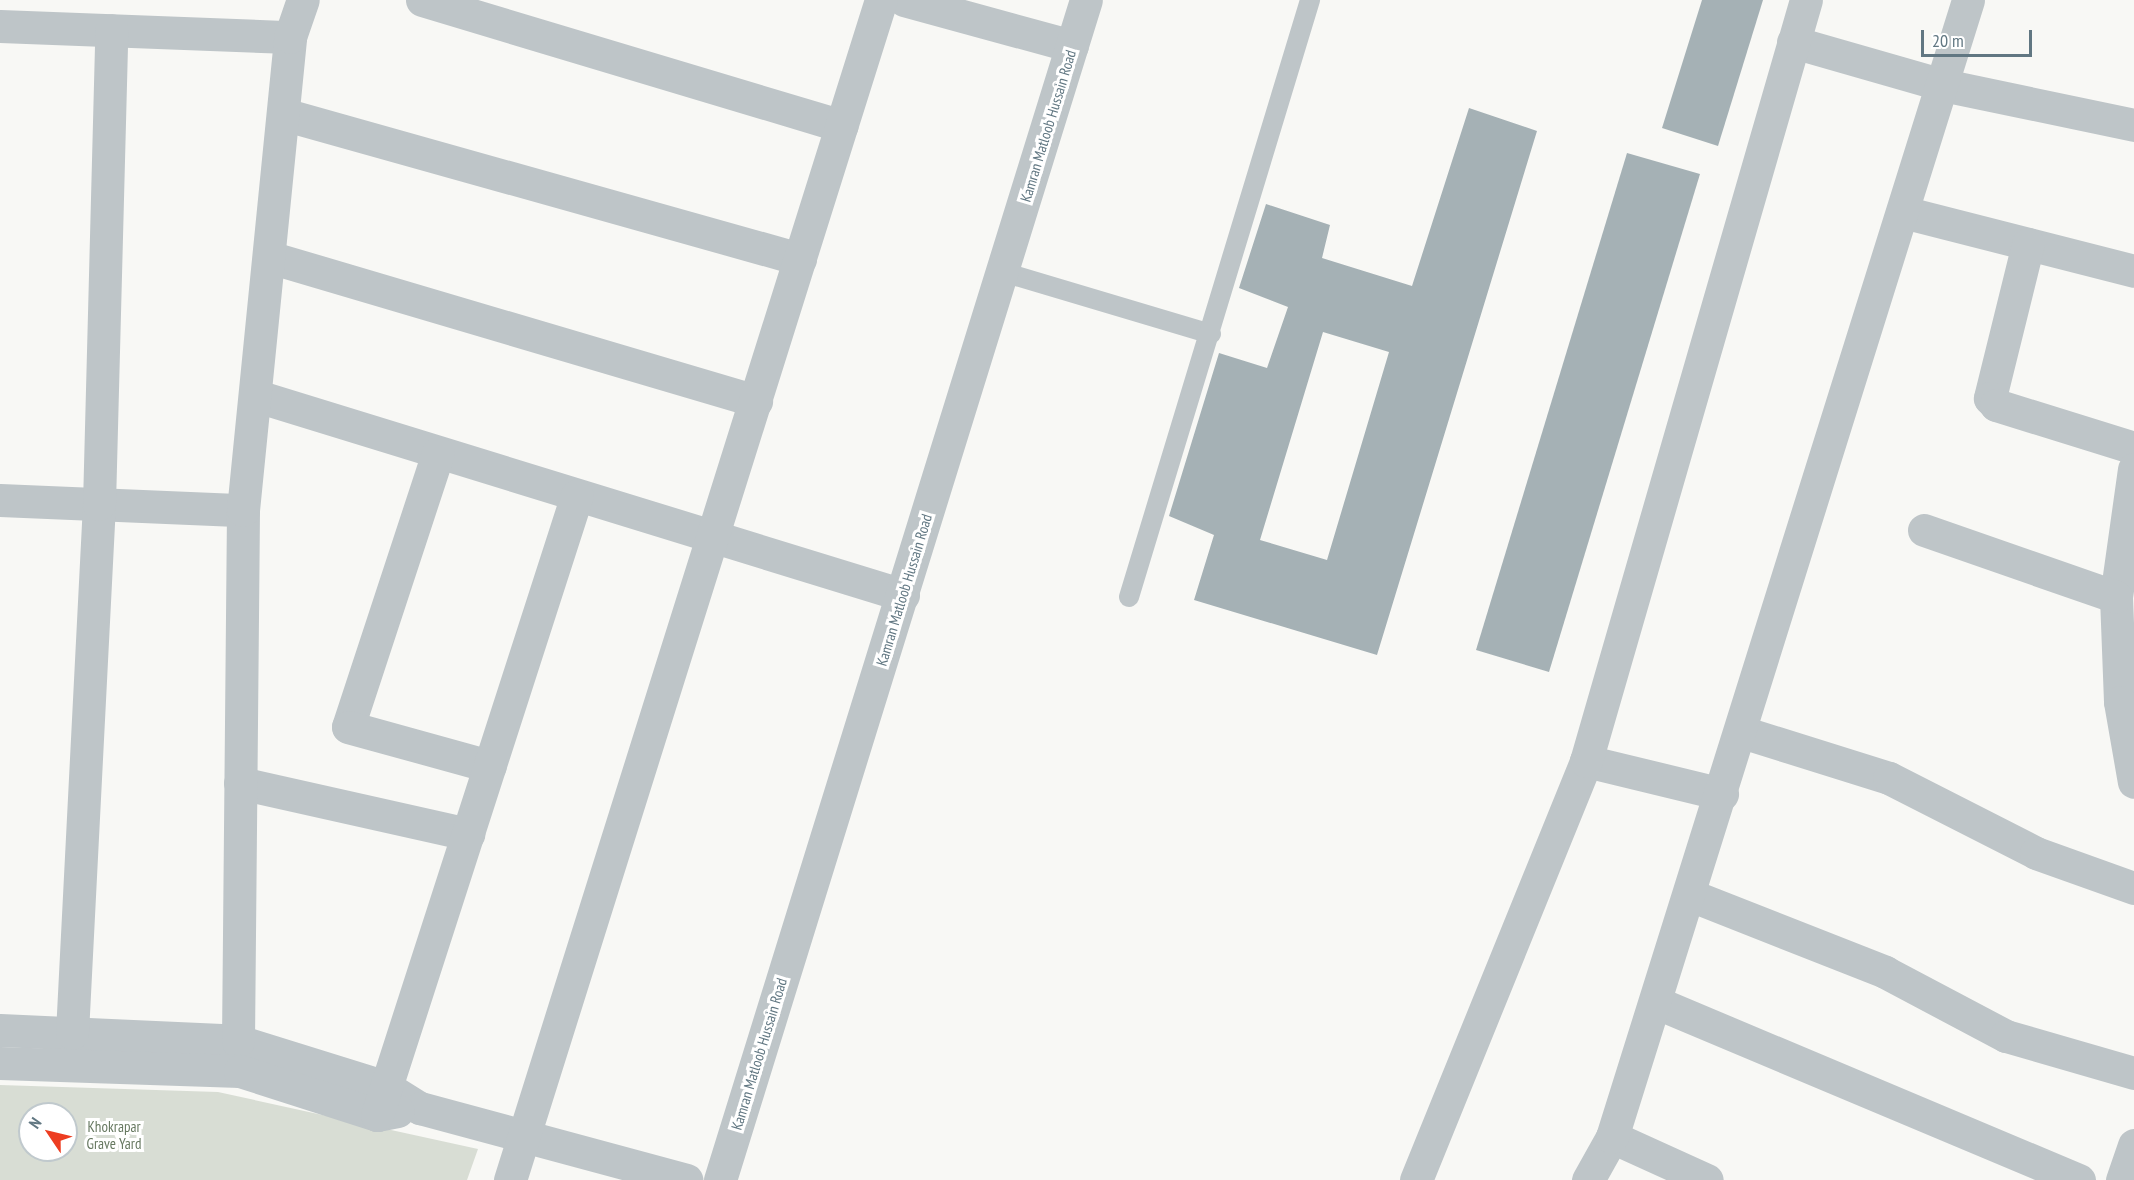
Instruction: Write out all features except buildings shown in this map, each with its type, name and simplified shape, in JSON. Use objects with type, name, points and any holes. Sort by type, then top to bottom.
[{"type":"street","points":[[238,1041],[243,510],[257,396],[290,37],[303,0]]},
{"type":"street","points":[[422,0],[842,126]]},
{"type":"street","points":[[510,1180],[881,0]]},
{"type":"street","points":[[904,0],[1072,46]]},
{"type":"street","name":"Kamran Matloob Hussain Road","points":[[720,1180],[1086,0]]},
{"type":"street","points":[[1416,1180],[1586,761],[1806,0]]},
{"type":"street","points":[[1588,1180],[1612,1137],[1690,895],[1968,0]]},
{"type":"street","points":[[0,26],[290,37]]},
{"type":"street","points":[[72,1033],[99,504],[111,30]]},
{"type":"street","points":[[1793,42],[1943,85],[2134,125]]},
{"type":"street","points":[[283,114],[800,259]]},
{"type":"street","points":[[1903,212],[2134,271]]},
{"type":"street","points":[[2028,244],[1990,398],[1996,405],[2134,448]]},
{"type":"street","points":[[269,257],[756,401]]},
{"type":"street","points":[[257,396],[903,595]]},
{"type":"street","points":[[438,453],[348,727],[490,766]]},
{"type":"street","points":[[2134,469],[2116,597],[2120,702],[2134,782]]},
{"type":"street","points":[[382,1101],[578,495]]},
{"type":"street","points":[[0,500],[243,510]]},
{"type":"street","points":[[1924,530],[2116,597]]},
{"type":"street","points":[[1742,732],[1889,778],[2036,853],[2134,888]]},
{"type":"street","points":[[1586,761],[1722,794]]},
{"type":"street","points":[[240,783],[468,834]]},
{"type":"street","points":[[1690,895],[1885,972],[2006,1036],[2134,1073]]},
{"type":"street","points":[[1655,1002],[2079,1180]]},
{"type":"street","points":[[0,1030],[238,1041],[382,1101]]},
{"type":"street","points":[[0,1063],[240,1071],[420,1108],[686,1180]]},
{"type":"street","points":[[1612,1137],[1707,1180]]},
{"type":"lane","points":[[1129,597],[1211,334],[1310,0]]},
{"type":"lane","points":[[1003,272],[1211,334]]},
{"type":"green space","name":"Khokrapar Grave Yard","points":[[0,1085],[218,1092],[478,1149],[467,1180],[0,1180]]}]
